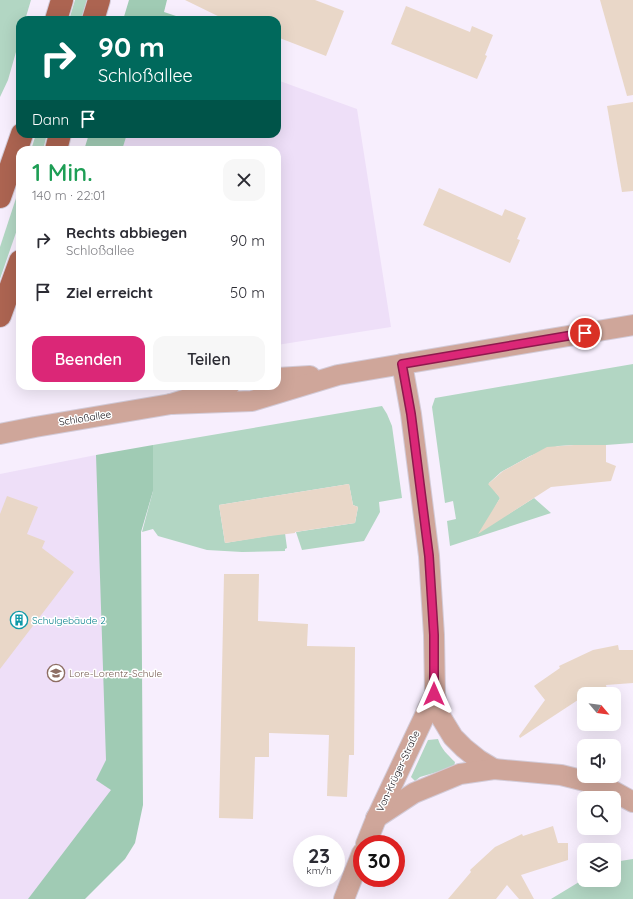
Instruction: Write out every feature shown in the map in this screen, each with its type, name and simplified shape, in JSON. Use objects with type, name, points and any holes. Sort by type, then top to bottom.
[{"type":"main road","points":[[57,16],[62,0]]},
{"type":"main road","points":[[94,16],[99,0]]},
{"type":"main road","points":[[0,197],[16,151]]},
{"type":"main road","points":[[0,316],[16,272]]},
{"type":"street","name":"Schloßallee","points":[[281,378],[338,375],[633,325]]},
{"type":"street","name":"Von-Krüger-Straße","points":[[370,835],[434,694],[434,635],[429,556],[411,414],[402,364]]},
{"type":"street","name":"Schloßallee","points":[[0,434],[171,404],[252,401],[338,375]]},
{"type":"street","name":"Schloßallee","points":[[171,404],[216,390]]},
{"type":"street","points":[[434,694],[439,714],[453,737],[479,760],[494,769]]},
{"type":"street","points":[[376,819],[414,793],[460,774],[494,769],[561,775],[589,782],[613,791],[633,802]]},
{"type":"street","points":[[344,899],[353,876]]},
{"type":"shaded area","points":[[281,81],[357,109],[391,327],[281,344],[281,146],[123,146],[126,138],[281,138]]},
{"type":"shaded area","name":"Lore-Lorentz-Schule","points":[[96,455],[104,487],[119,831],[52,899],[0,899],[0,474]]},
{"type":"green space","points":[[0,0],[31,0],[26,16],[16,16],[16,52],[8,80],[0,97]]},
{"type":"green space","points":[[75,0],[87,0],[82,16],[70,16]]},
{"type":"green space","points":[[129,0],[167,0],[164,12],[176,16],[124,16]]},
{"type":"green space","points":[[35,138],[46,138],[44,146],[32,146]]},
{"type":"green space","points":[[88,138],[126,138],[123,146],[85,146]]},
{"type":"green space","points":[[16,198],[16,233],[0,279],[0,247]]},
{"type":"green space","points":[[633,364],[633,443],[590,445],[576,448],[575,445],[558,446],[530,456],[501,472],[489,483],[500,498],[495,507],[507,515],[534,498],[551,513],[450,546],[447,521],[456,519],[453,501],[445,503],[432,407],[435,398]]},
{"type":"green space","points":[[382,406],[392,426],[402,498],[379,502],[380,512],[364,541],[302,550],[296,532],[355,523],[358,507],[353,505],[349,484],[219,505],[225,543],[285,533],[287,548],[285,551],[242,552],[207,550],[158,536],[153,529],[142,532],[153,491],[153,445]]},
{"type":"green space","points":[[153,445],[153,491],[141,532],[143,805],[135,843],[125,859],[85,899],[28,899],[111,790],[96,780],[106,760],[96,455]]},
{"type":"green space","points":[[438,739],[443,749],[455,762],[454,767],[420,777],[415,781],[411,777],[428,740]]},
{"type":"green space","points":[[633,859],[633,899],[551,899],[577,883],[577,887],[621,887],[621,861]]},
{"type":"building","points":[[185,0],[315,0],[344,11],[326,56],[281,39],[281,16],[218,16]]},
{"type":"building","points":[[600,0],[633,0],[633,95],[627,96]]},
{"type":"building","points":[[406,6],[470,32],[472,26],[493,35],[485,55],[487,56],[477,79],[391,44]]},
{"type":"building","points":[[633,102],[633,191],[622,192],[607,106]]},
{"type":"building","points":[[439,188],[502,216],[505,209],[526,218],[517,239],[520,240],[510,263],[423,225]]},
{"type":"building","points":[[606,445],[606,462],[616,466],[611,481],[551,487],[478,534],[500,498],[488,484],[503,471],[547,447]]},
{"type":"building","points":[[349,484],[353,505],[358,507],[355,523],[225,543],[219,505]]},
{"type":"building","name":"Schulgebäude 2","points":[[7,496],[38,507],[27,534],[45,541],[42,548],[74,572],[0,669],[0,514]]},
{"type":"building","points":[[224,574],[259,574],[258,621],[308,624],[307,646],[355,647],[354,755],[349,755],[347,797],[327,796],[329,735],[269,733],[269,757],[255,757],[253,819],[219,818]]},
{"type":"building","points":[[618,645],[619,650],[633,650],[633,683],[606,685],[606,687],[577,687],[577,701],[520,738],[519,736],[545,700],[534,686],[560,668],[559,666],[593,650]]},
{"type":"building","points":[[553,826],[558,843],[568,843],[568,860],[521,875],[534,899],[519,899],[507,885],[496,899],[448,899],[471,872],[470,870],[495,847],[522,834],[523,836]]},
{"type":"place","name":"Schulgebäude 2","points":[[19,620]]},
{"type":"place","name":"Lore-Lorentz-Schule","points":[[56,673]]},
{"type":"route","points":[[434,694],[434,635],[429,556],[411,414],[402,364],[585,333]]}]
